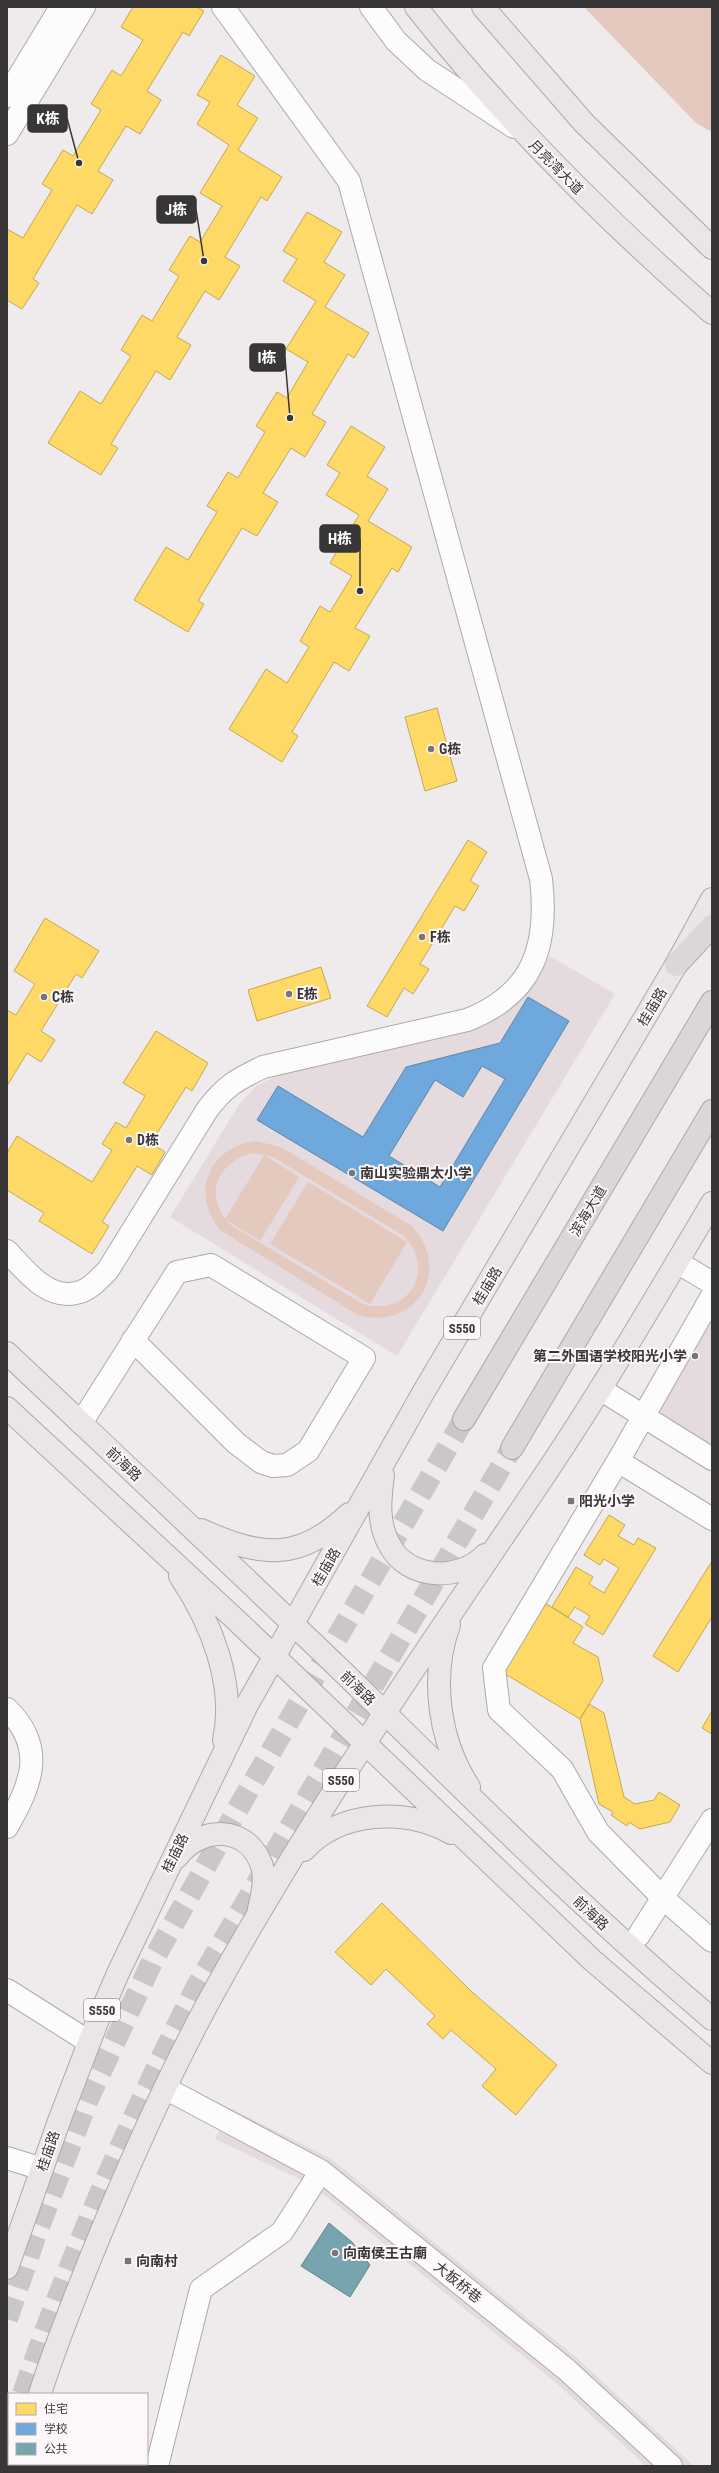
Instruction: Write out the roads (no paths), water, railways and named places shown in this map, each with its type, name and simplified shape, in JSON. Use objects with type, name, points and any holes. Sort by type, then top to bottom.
[{"type":"highway","points":[[676,965],[712,926]]},
{"type":"highway","name":"滨海大道","points":[[464,1419],[712,1002]]},
{"type":"highway","points":[[512,1448],[712,1111]]},
{"type":"main road","name":"月亮湾大道","points":[[416,7],[523,133],[588,199],[712,313]]},
{"type":"main road","points":[[483,7],[584,123],[712,248]]},
{"type":"main road","name":"桂庙路","points":[[7,2268],[89,2042],[119,1971],[220,1761],[274,1656],[384,1466],[423,1393],[676,965],[712,899]]},
{"type":"main road","name":"S550","points":[[40,2393],[108,2215],[165,2088],[205,2007],[288,1866],[365,1743],[600,1389],[712,1203]]},
{"type":"main road","name":"前海路","points":[[7,1353],[292,1623],[484,1810],[647,1964],[712,2019]]},
{"type":"main road","points":[[7,1408],[165,1553],[592,1960],[712,2063]]},
{"type":"main road","points":[[384,1466],[380,1501],[382,1525],[389,1544],[398,1556],[411,1566],[427,1572],[442,1575],[458,1572],[478,1563],[498,1543]]},
{"type":"main road","points":[[189,1525],[212,1536],[254,1549],[292,1549],[318,1539],[334,1528],[370,1490]]},
{"type":"main road","points":[[165,1553],[188,1588],[206,1624],[222,1669],[227,1710],[226,1728],[220,1761]]},
{"type":"main road","points":[[463,1595],[448,1626],[441,1652],[438,1681],[448,1743],[462,1776],[484,1810]]},
{"type":"main road","points":[[288,1866],[309,1844],[335,1828],[359,1819],[385,1816],[414,1818],[438,1826],[470,1844]]},
{"type":"main road","points":[[168,1868],[181,1850],[196,1840],[207,1836],[228,1834],[241,1840],[254,1850],[263,1868],[262,1894],[256,1920]]},
{"type":"street","points":[[7,96],[61,7]]},
{"type":"street","points":[[7,134],[84,7]]},
{"type":"street","points":[[7,1251],[34,1279],[51,1291],[76,1294],[92,1286],[108,1270],[207,1110],[222,1090],[240,1078],[263,1067],[467,1020],[489,1011],[511,995],[526,975],[538,952],[543,928],[544,904],[541,879],[349,181],[223,7]]},
{"type":"street","points":[[371,7],[396,41],[427,70],[523,133]]},
{"type":"street","points":[[677,1262],[712,1283]]},
{"type":"street","points":[[81,1423],[133,1340],[177,1272],[211,1265],[364,1358],[308,1452],[286,1465],[273,1466],[261,1462],[236,1443],[133,1340]]},
{"type":"street","points":[[712,1296],[618,1461],[494,1668],[499,1710],[562,1769],[598,1832],[663,1898],[712,1941]]},
{"type":"street","points":[[600,1389],[712,1459]]},
{"type":"street","points":[[618,1461],[712,1519]]},
{"type":"street","points":[[7,1709],[29,1738],[32,1771],[21,1803],[7,1827]]},
{"type":"street","points":[[639,1935],[712,1820]]},
{"type":"street","points":[[7,1990],[89,2042]]},
{"type":"street","name":"大板桥巷","points":[[165,2088],[321,2171],[566,2370],[671,2466]]},
{"type":"street","points":[[7,2158],[42,2169]]},
{"type":"street","points":[[157,2466],[201,2289],[282,2232],[321,2171]]},
{"type":"tunnel","points":[[7,2319],[35,2237],[88,2099],[152,1962],[240,1805],[464,1419]]},
{"type":"tunnel","points":[[23,2393],[81,2238],[148,2086],[197,1986],[512,1448]]},
{"type":"place","name":"K栋","points":[[79,163]]},
{"type":"place","name":"J栋","points":[[204,261]]},
{"type":"place","name":"I栋","points":[[290,418]]},
{"type":"place","name":"H栋","points":[[360,591]]},
{"type":"place","name":"G栋","points":[[431,749]]},
{"type":"place","name":"F栋","points":[[422,937]]},
{"type":"place","name":"E栋","points":[[289,994]]},
{"type":"place","name":"C栋","points":[[44,997]]},
{"type":"place","name":"D栋","points":[[129,1140]]},
{"type":"place","name":"南山实验鼎太小学","points":[[352,1173]]},
{"type":"place","name":"第二外国语学校阳光小学","points":[[695,1356]]},
{"type":"place","name":"阳光小学","points":[[571,1501]]},
{"type":"place","name":"向南侯王古廟","points":[[335,2253]]},
{"type":"place","name":"向南村","points":[[128,2261]]}]
